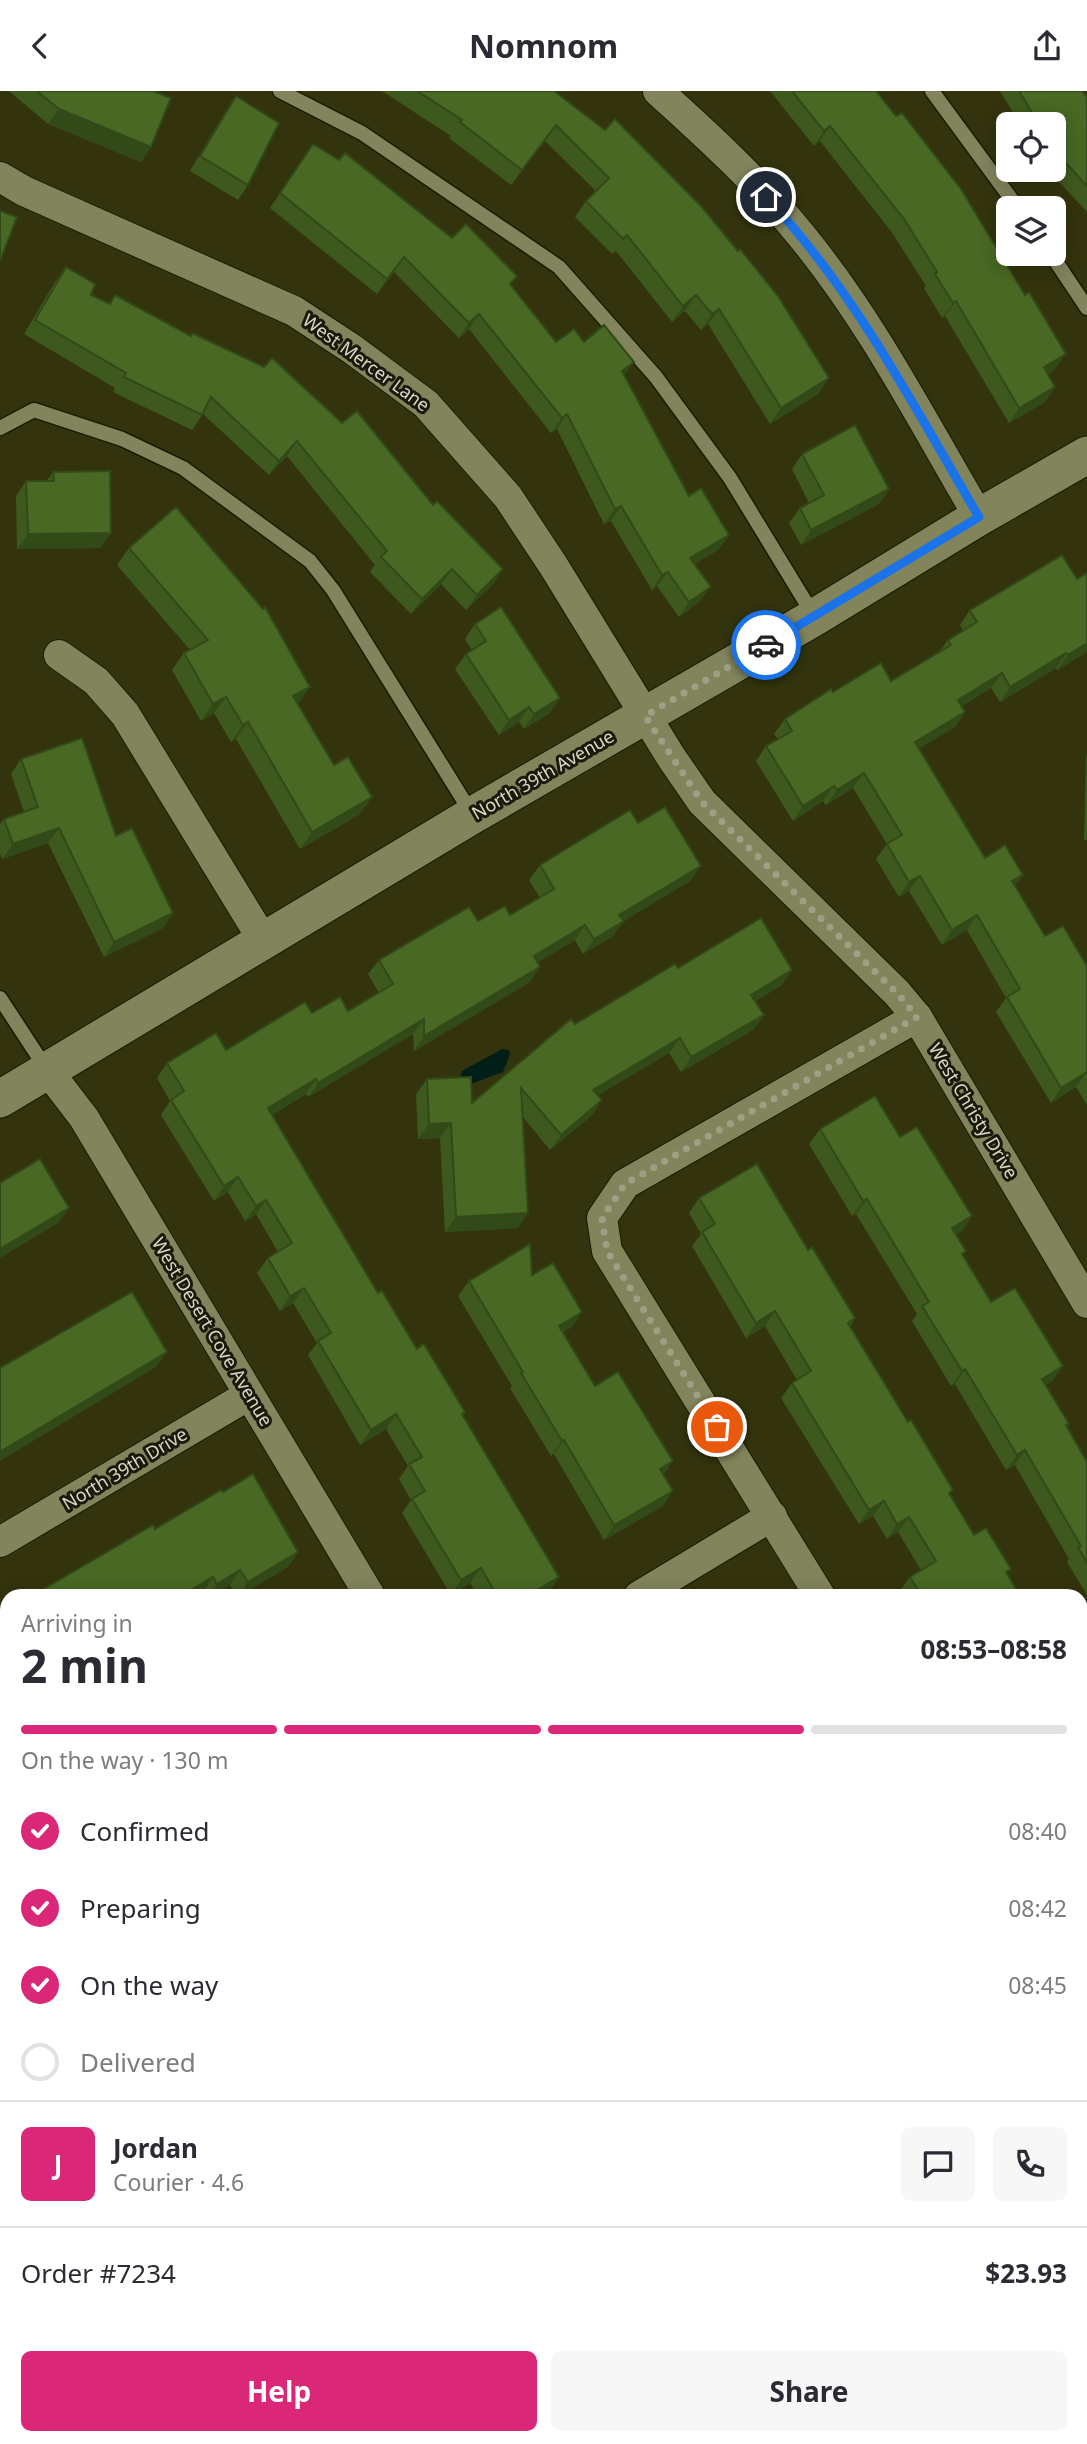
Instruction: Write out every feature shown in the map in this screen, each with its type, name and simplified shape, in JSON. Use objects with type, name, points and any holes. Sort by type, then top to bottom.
[{"type":"street","points":[[658,91],[716,143],[800,233],[857,311],[979,517]]},
{"type":"street","name":"West Mercer Lane","points":[[0,177],[24,191],[294,311],[352,349],[426,404],[508,497],[645,716]]},
{"type":"street","name":"North 39th Avenue","points":[[0,1099],[473,815],[815,617],[1087,455]]},
{"type":"street","points":[[59,655],[96,681],[125,714],[263,940]]},
{"type":"street","name":"West Christy Drive","points":[[645,716],[702,802],[897,993],[917,1017],[1087,1303]]},
{"type":"street","points":[[816,1589],[607,1251],[602,1218],[625,1184],[917,1017]]},
{"type":"street","name":"West Desert Cove Avenue","points":[[48,1071],[84,1118],[366,1589]]},
{"type":"street","name":"North 39th Drive","points":[[0,1542],[249,1395]]},
{"type":"street","points":[[651,1589],[772,1516]]},
{"type":"lane","points":[[280,91],[362,133],[559,267],[656,377],[730,478],[815,617]]},
{"type":"lane","points":[[932,91],[1009,196]]},
{"type":"lane","points":[[1059,266],[1087,309]]},
{"type":"lane","points":[[0,428],[34,410],[122,439],[183,468],[310,561],[333,590],[473,815]]},
{"type":"lane","points":[[0,998],[48,1071]]},
{"type":"water","points":[[502,1049],[509,1050],[510,1054],[503,1072],[471,1084],[460,1079],[462,1071]]},
{"type":"building","points":[[37,91],[153,91],[171,98],[151,147],[59,109]]},
{"type":"building","points":[[417,91],[554,91],[605,130],[615,119],[701,206],[738,251],[740,249],[778,296],[829,378],[781,408],[719,309],[712,314],[696,295],[683,306],[627,235],[623,239],[586,201],[609,178],[556,125],[522,170],[460,122],[462,120]]},
{"type":"building","points":[[792,91],[876,91],[896,116],[902,113],[961,189],[996,247],[996,266],[1007,266],[1025,295],[1029,292],[1066,354],[1044,367],[1055,387],[1019,408],[956,301],[953,303],[935,274],[937,272],[904,219],[830,126],[824,131]]},
{"type":"building","points":[[1019,91],[1082,91],[1087,97],[1087,186],[1066,163],[1066,112],[1032,112]]},
{"type":"building","points":[[236,96],[279,123],[248,185],[200,156]]},
{"type":"building","points":[[313,144],[339,160],[345,153],[452,238],[466,224],[517,276],[510,284],[556,342],[574,329],[584,342],[604,325],[634,362],[622,371],[689,496],[701,488],[729,535],[690,558],[711,587],[689,602],[668,572],[662,575],[621,506],[615,509],[567,414],[562,418],[479,314],[469,323],[404,257],[387,279],[280,193]]},
{"type":"building","points":[[0,211],[17,217],[0,261]]},
{"type":"building","points":[[66,267],[95,284],[91,295],[110,304],[115,295],[191,336],[192,333],[264,367],[272,358],[342,423],[357,411],[433,505],[437,501],[503,569],[477,595],[452,569],[422,599],[381,557],[387,551],[297,441],[279,461],[211,397],[202,415],[124,377],[126,373],[35,320]]},
{"type":"building","points":[[855,425],[889,489],[811,530],[800,508],[824,495],[802,454]]},
{"type":"building","points":[[110,471],[111,533],[28,534],[26,481],[54,481],[53,472]]},
{"type":"building","points":[[176,507],[263,609],[265,607],[310,687],[293,696],[334,765],[348,757],[372,797],[312,832],[248,722],[243,725],[226,697],[213,704],[184,653],[208,640],[129,548]]},
{"type":"building","points":[[1062,555],[1077,579],[1087,573],[1087,643],[1010,687],[1002,673],[958,700],[965,712],[915,742],[985,858],[1005,845],[1023,875],[1012,881],[1045,936],[1063,926],[1087,966],[1087,1072],[1061,1088],[1007,997],[1020,989],[977,915],[952,930],[920,876],[909,882],[887,844],[902,835],[864,773],[837,790],[834,786],[803,806],[766,746],[792,731],[785,719],[831,689],[833,692],[881,663],[891,681],[951,645],[948,640],[977,622],[970,610]]},
{"type":"building","points":[[501,607],[560,698],[534,714],[529,707],[509,720],[466,654],[486,641],[475,624]]},
{"type":"building","points":[[82,738],[116,836],[132,828],[173,913],[114,942],[59,828],[13,844],[4,819],[38,807],[21,759]]},
{"type":"building","points":[[665,807],[701,866],[619,915],[624,921],[594,939],[585,925],[534,956],[540,967],[424,1036],[424,1019],[318,1083],[316,1079],[268,1108],[378,1293],[382,1291],[417,1349],[424,1344],[465,1412],[462,1414],[559,1577],[539,1589],[493,1589],[481,1568],[461,1580],[412,1499],[425,1491],[409,1464],[422,1457],[396,1414],[371,1430],[318,1341],[331,1333],[304,1288],[290,1296],[268,1258],[292,1243],[266,1200],[256,1206],[238,1177],[224,1186],[171,1100],[184,1091],[167,1063],[216,1033],[226,1050],[305,1002],[312,1013],[340,997],[348,1011],[393,984],[379,960],[469,907],[478,921],[505,906],[510,915],[554,889],[540,865],[630,810],[638,823]]},
{"type":"building","points":[[761,918],[792,970],[751,995],[764,1015],[691,1057],[680,1038],[593,1090],[602,1100],[561,1135],[521,1088],[528,1213],[456,1217],[451,1123],[429,1124],[427,1079],[471,1077],[472,1103],[571,1019],[575,1024],[675,964],[678,968]]},
{"type":"building","points":[[875,1096],[900,1137],[917,1127],[972,1216],[952,1228],[966,1251],[962,1254],[991,1302],[1015,1288],[1063,1366],[1042,1379],[1069,1424],[1066,1425],[1087,1462],[1087,1563],[1078,1547],[1081,1546],[1025,1450],[1017,1455],[965,1369],[962,1371],[922,1306],[929,1302],[867,1199],[863,1201],[820,1129]]},
{"type":"building","points":[[40,1159],[69,1208],[0,1249],[0,1183]]},
{"type":"building","points":[[757,1164],[808,1250],[812,1247],[855,1318],[848,1323],[953,1490],[949,1493],[974,1535],[986,1528],[1011,1569],[1006,1572],[1016,1589],[918,1589],[910,1577],[936,1561],[909,1517],[897,1524],[884,1501],[869,1510],[792,1383],[811,1371],[775,1311],[756,1323],[702,1232],[715,1224],[699,1198]]},
{"type":"building","points":[[530,1244],[532,1275],[553,1263],[582,1312],[559,1326],[595,1386],[618,1372],[673,1461],[660,1469],[673,1491],[614,1525],[521,1373],[523,1372],[469,1281]]},
{"type":"building","points":[[132,1292],[167,1352],[0,1452],[0,1368]]},
{"type":"building","points":[[253,1474],[298,1552],[248,1582],[240,1570],[217,1584],[213,1577],[193,1589],[44,1589],[153,1525],[155,1529],[221,1490],[223,1492]]},
{"type":"way so far","points":[[717,1427],[607,1251],[602,1218],[625,1184],[917,1017],[897,993],[702,802],[645,716],[766,645]]},
{"type":"route","points":[[766,197],[800,233],[857,311],[979,517],[766,645]]}]
